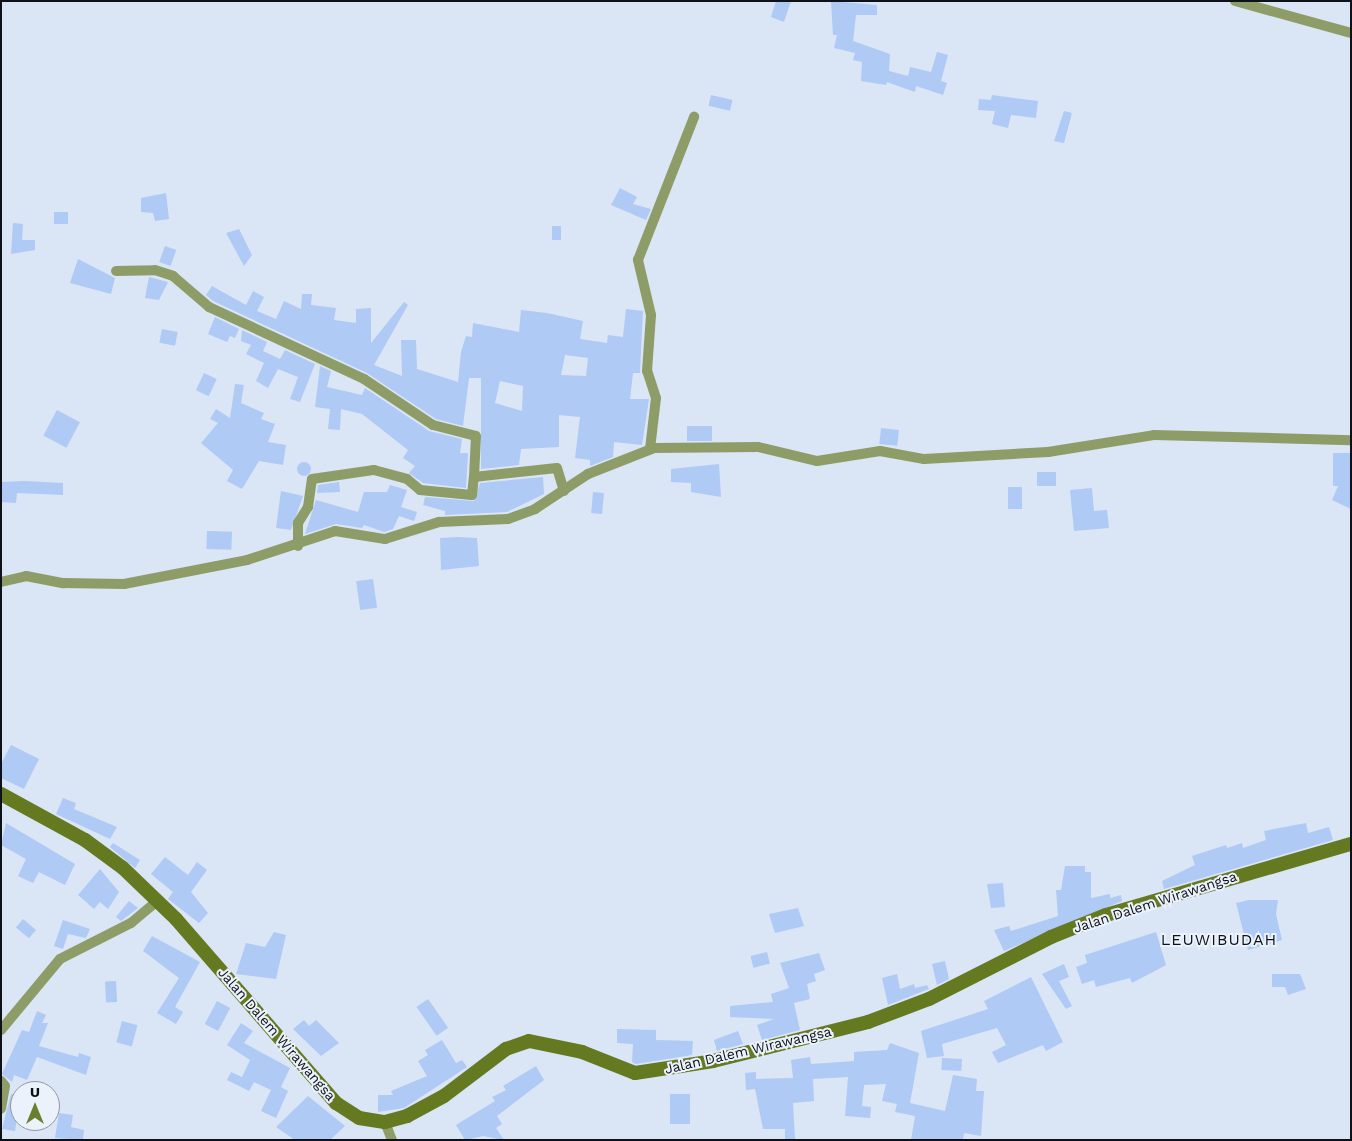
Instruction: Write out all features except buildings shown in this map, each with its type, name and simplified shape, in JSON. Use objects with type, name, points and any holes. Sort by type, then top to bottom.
[{"type":"street","points":[[1235,1],[1351,33]]},
{"type":"street","points":[[650,449],[656,398],[647,371],[651,315],[638,260],[694,117]]},
{"type":"street","points":[[116,270],[154,270],[174,276],[208,307],[364,379],[433,425],[476,436],[472,494],[420,490],[407,478],[374,470],[312,479],[308,507],[298,523],[298,546]]},
{"type":"street","points":[[1,582],[26,576],[63,582],[124,584],[189,574],[298,546],[335,531],[385,539],[438,522],[508,520],[564,491],[588,474],[650,449],[758,447],[817,461],[880,451],[924,459],[1048,452],[1154,435],[1351,440]]},
{"type":"street","points":[[474,477],[558,468],[564,491]]},
{"type":"street","name":"Jalan Dalem Wirawangsa","points":[[1,794],[85,840],[157,901],[336,1103],[359,1118],[385,1122],[407,1116],[444,1096],[506,1049],[529,1040],[573,1049],[635,1073],[713,1061],[868,1022],[929,999],[1050,937],[1106,915],[1351,844]]},
{"type":"street","points":[[1,1030],[60,960],[131,923],[157,901]]},
{"type":"street","points":[[1,1081],[5,1086],[1,1109]]},
{"type":"street","points":[[385,1122],[392,1140]]},
{"type":"district","name":"LEUWIBUDAH","points":[[1219,940]]}]
